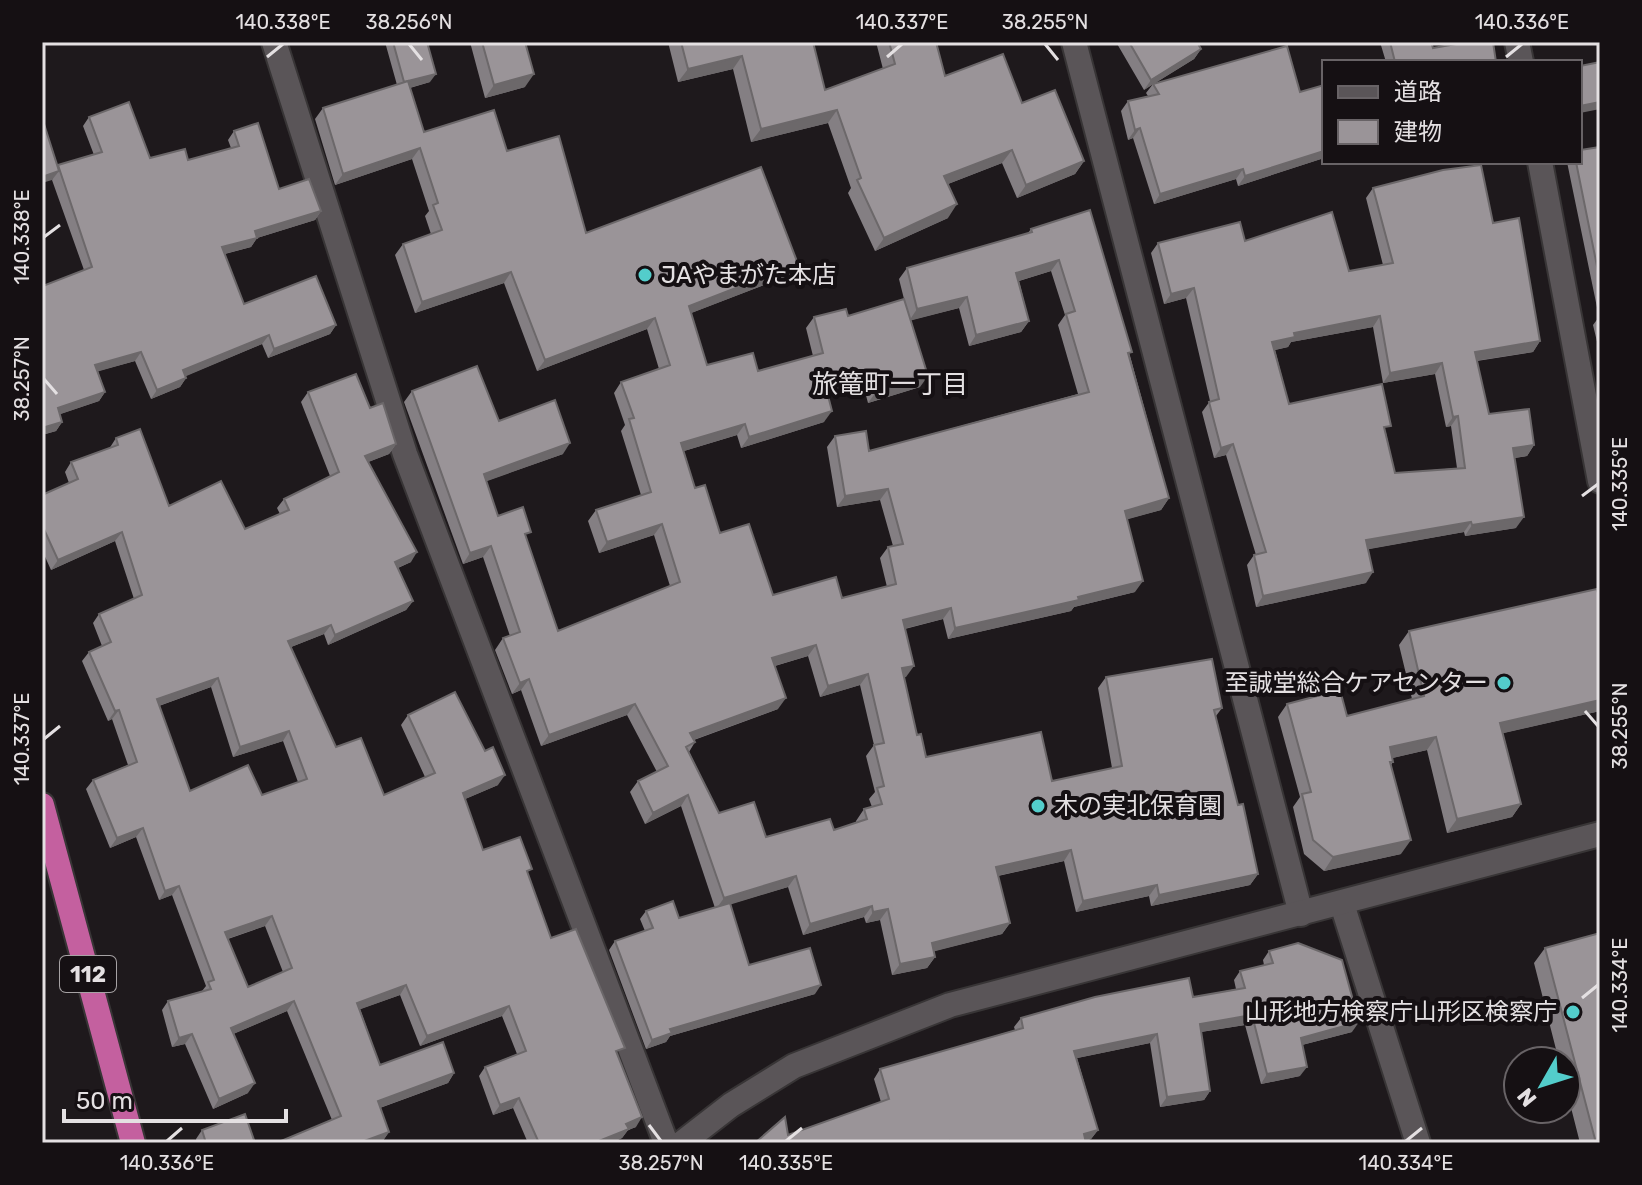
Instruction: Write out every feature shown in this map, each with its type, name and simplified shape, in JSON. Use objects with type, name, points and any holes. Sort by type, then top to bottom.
[{"type":"highway","name":"112","points":[[42,805],[133,1143]]},
{"type":"street","points":[[274,42],[405,454],[666,1143]]},
{"type":"street","points":[[1074,42],[1301,914]]},
{"type":"street","points":[[1540,164],[1600,481]]},
{"type":"street","points":[[682,1143],[731,1105],[794,1066],[950,1005],[1600,834]]},
{"type":"street","points":[[1342,904],[1418,1143]]},
{"type":"building","points":[[393,42],[427,42],[436,74],[404,82]]},
{"type":"building","points":[[482,42],[525,42],[534,74],[494,85]]},
{"type":"building","points":[[681,42],[813,42],[825,90],[895,64],[889,42],[936,42],[945,76],[1003,54],[1022,103],[1055,90],[1084,161],[1026,185],[1012,150],[944,176],[957,204],[884,238],[857,180],[861,178],[837,110],[761,129],[742,56],[688,69]]},
{"type":"building","points":[[1129,42],[1197,42],[1201,49],[1151,80]]},
{"type":"building","points":[[1390,42],[1431,42],[1433,48],[1467,42],[1493,42],[1496,60],[1394,60]]},
{"type":"building","points":[[1287,46],[1300,92],[1322,86],[1322,152],[1245,176],[1243,169],[1160,194],[1140,128],[1135,130],[1128,101],[1159,94],[1153,84]]},
{"type":"building","points":[[1600,62],[1600,102],[1582,106],[1582,66]]},
{"type":"building","points":[[408,81],[424,132],[494,110],[507,151],[559,136],[586,233],[761,167],[798,264],[689,306],[707,365],[753,353],[758,371],[823,353],[814,317],[846,309],[848,316],[904,299],[928,376],[876,392],[872,377],[826,388],[832,411],[749,437],[745,424],[681,443],[695,488],[705,485],[720,533],[749,524],[773,595],[836,577],[842,598],[896,584],[888,547],[903,544],[888,489],[845,496],[835,436],[866,431],[869,451],[1089,392],[1066,314],[1075,311],[1059,260],[1016,273],[1029,321],[976,335],[967,297],[917,309],[907,268],[1032,232],[1031,229],[1090,210],[1132,352],[1128,353],[1169,498],[1125,511],[1143,581],[1078,597],[1079,600],[955,628],[951,608],[903,620],[914,666],[902,668],[917,735],[921,734],[926,757],[1041,732],[1052,781],[1122,766],[1106,677],[1212,659],[1222,708],[1214,710],[1238,805],[1243,804],[1258,874],[1159,895],[1157,885],[1083,901],[1071,850],[996,867],[1010,923],[932,943],[935,957],[900,964],[888,909],[873,912],[872,906],[810,924],[796,876],[724,898],[688,795],[653,813],[638,781],[668,766],[635,704],[549,735],[529,679],[520,683],[503,638],[520,632],[491,546],[470,553],[412,391],[477,366],[499,421],[555,400],[570,443],[484,474],[498,516],[523,507],[531,532],[525,534],[558,631],[680,582],[662,524],[607,542],[596,510],[651,492],[629,419],[634,418],[621,382],[670,365],[655,318],[545,360],[511,272],[422,302],[403,244],[442,230],[433,205],[438,203],[420,148],[343,174],[323,108]],"holes":[[[816,645],[828,686],[868,674],[884,743],[874,745],[884,786],[877,788],[882,804],[864,809],[867,819],[834,830],[830,819],[766,837],[754,802],[719,813],[686,747],[695,742],[690,733],[786,698],[772,658]]]},
{"type":"building","points":[[129,102],[150,158],[185,149],[188,160],[239,146],[234,131],[258,123],[279,189],[309,179],[321,211],[255,231],[257,238],[222,247],[244,304],[316,276],[336,325],[274,349],[269,335],[183,370],[186,378],[157,390],[141,352],[95,365],[105,392],[58,408],[62,422],[42,428],[42,283],[43,286],[92,267],[58,165],[102,152],[89,117]]},
{"type":"building","points":[[42,124],[59,171],[42,177]]},
{"type":"building","points":[[1600,147],[1600,281],[1576,164],[1582,164],[1582,150]]},
{"type":"building","points":[[1481,165],[1493,223],[1519,218],[1540,341],[1475,352],[1489,414],[1529,409],[1534,445],[1513,448],[1524,517],[1472,525],[1471,522],[1366,540],[1373,572],[1263,596],[1254,555],[1266,552],[1233,444],[1221,448],[1209,402],[1219,399],[1194,288],[1171,294],[1158,243],[1240,222],[1245,241],[1332,212],[1349,271],[1393,263],[1373,188],[1443,170]],"holes":[[[1380,316],[1390,373],[1442,363],[1453,417],[1458,416],[1465,468],[1395,473],[1384,427],[1391,426],[1382,384],[1289,404],[1272,342],[1295,337],[1294,333]]]},
{"type":"building","points":[[356,374],[370,408],[383,403],[396,444],[365,456],[417,552],[395,562],[413,601],[335,635],[331,625],[288,641],[336,747],[361,738],[384,795],[435,773],[408,715],[455,692],[485,751],[493,747],[505,775],[463,793],[483,850],[520,837],[532,869],[527,871],[551,938],[576,929],[625,1048],[616,1051],[642,1117],[626,1124],[629,1129],[594,1143],[539,1143],[519,1098],[500,1105],[485,1067],[526,1051],[509,1006],[427,1036],[406,985],[357,1003],[380,1065],[443,1042],[454,1073],[378,1101],[389,1132],[359,1143],[281,1141],[341,1116],[294,1001],[231,1028],[255,1083],[219,1099],[192,1034],[179,1038],[168,1001],[211,989],[208,982],[214,980],[179,886],[165,891],[143,828],[117,838],[93,780],[137,762],[119,710],[115,711],[89,652],[111,642],[99,614],[142,595],[122,532],[58,560],[42,525],[42,495],[78,479],[71,462],[118,445],[116,438],[140,429],[169,506],[221,481],[245,529],[289,510],[284,499],[339,472],[308,392]],"holes":[[[218,678],[240,747],[289,731],[307,779],[262,795],[248,765],[190,791],[157,699]],[[272,916],[292,968],[248,987],[225,932]]]},
{"type":"building","points":[[1597,589],[1600,601],[1600,700],[1500,723],[1521,804],[1457,819],[1436,737],[1390,747],[1393,762],[1390,762],[1411,840],[1333,857],[1313,840],[1302,794],[1311,792],[1287,704],[1340,690],[1347,716],[1424,696],[1409,631]]},
{"type":"building","points":[[673,901],[679,918],[730,903],[749,965],[810,948],[821,985],[670,1029],[672,1033],[652,1040],[615,941],[653,928],[646,911]]},
{"type":"building","name":"山形地方検察庁山形区検察庁","points":[[1600,933],[1600,1143],[1596,1143],[1582,1089],[1582,1045],[1570,1045],[1545,948]]},
{"type":"building","points":[[1298,943],[1342,960],[1359,1022],[1301,1038],[1307,1067],[1267,1074],[1252,1015],[1200,1024],[1210,1091],[1167,1097],[1157,1034],[1074,1051],[1098,1130],[1084,1134],[1086,1143],[755,1143],[785,1117],[788,1135],[889,1099],[880,1069],[1023,1028],[1021,1018],[1095,997],[1189,978],[1193,997],[1245,988],[1240,971],[1273,963],[1269,951]]},
{"type":"building","points":[[245,1114],[255,1143],[206,1143],[202,1130]]},
{"type":"place","name":"JAやまがた本店","points":[[645,275]]},
{"type":"place","name":"至誠堂総合ケアセンター","points":[[1504,683]]},
{"type":"place","name":"木の実北保育園","points":[[1038,806]]},
{"type":"place","name":"山形地方検察庁山形区検察庁","points":[[1573,1012]]},
{"type":"district","name":"旅篭町一丁目","points":[[890,384]]}]
